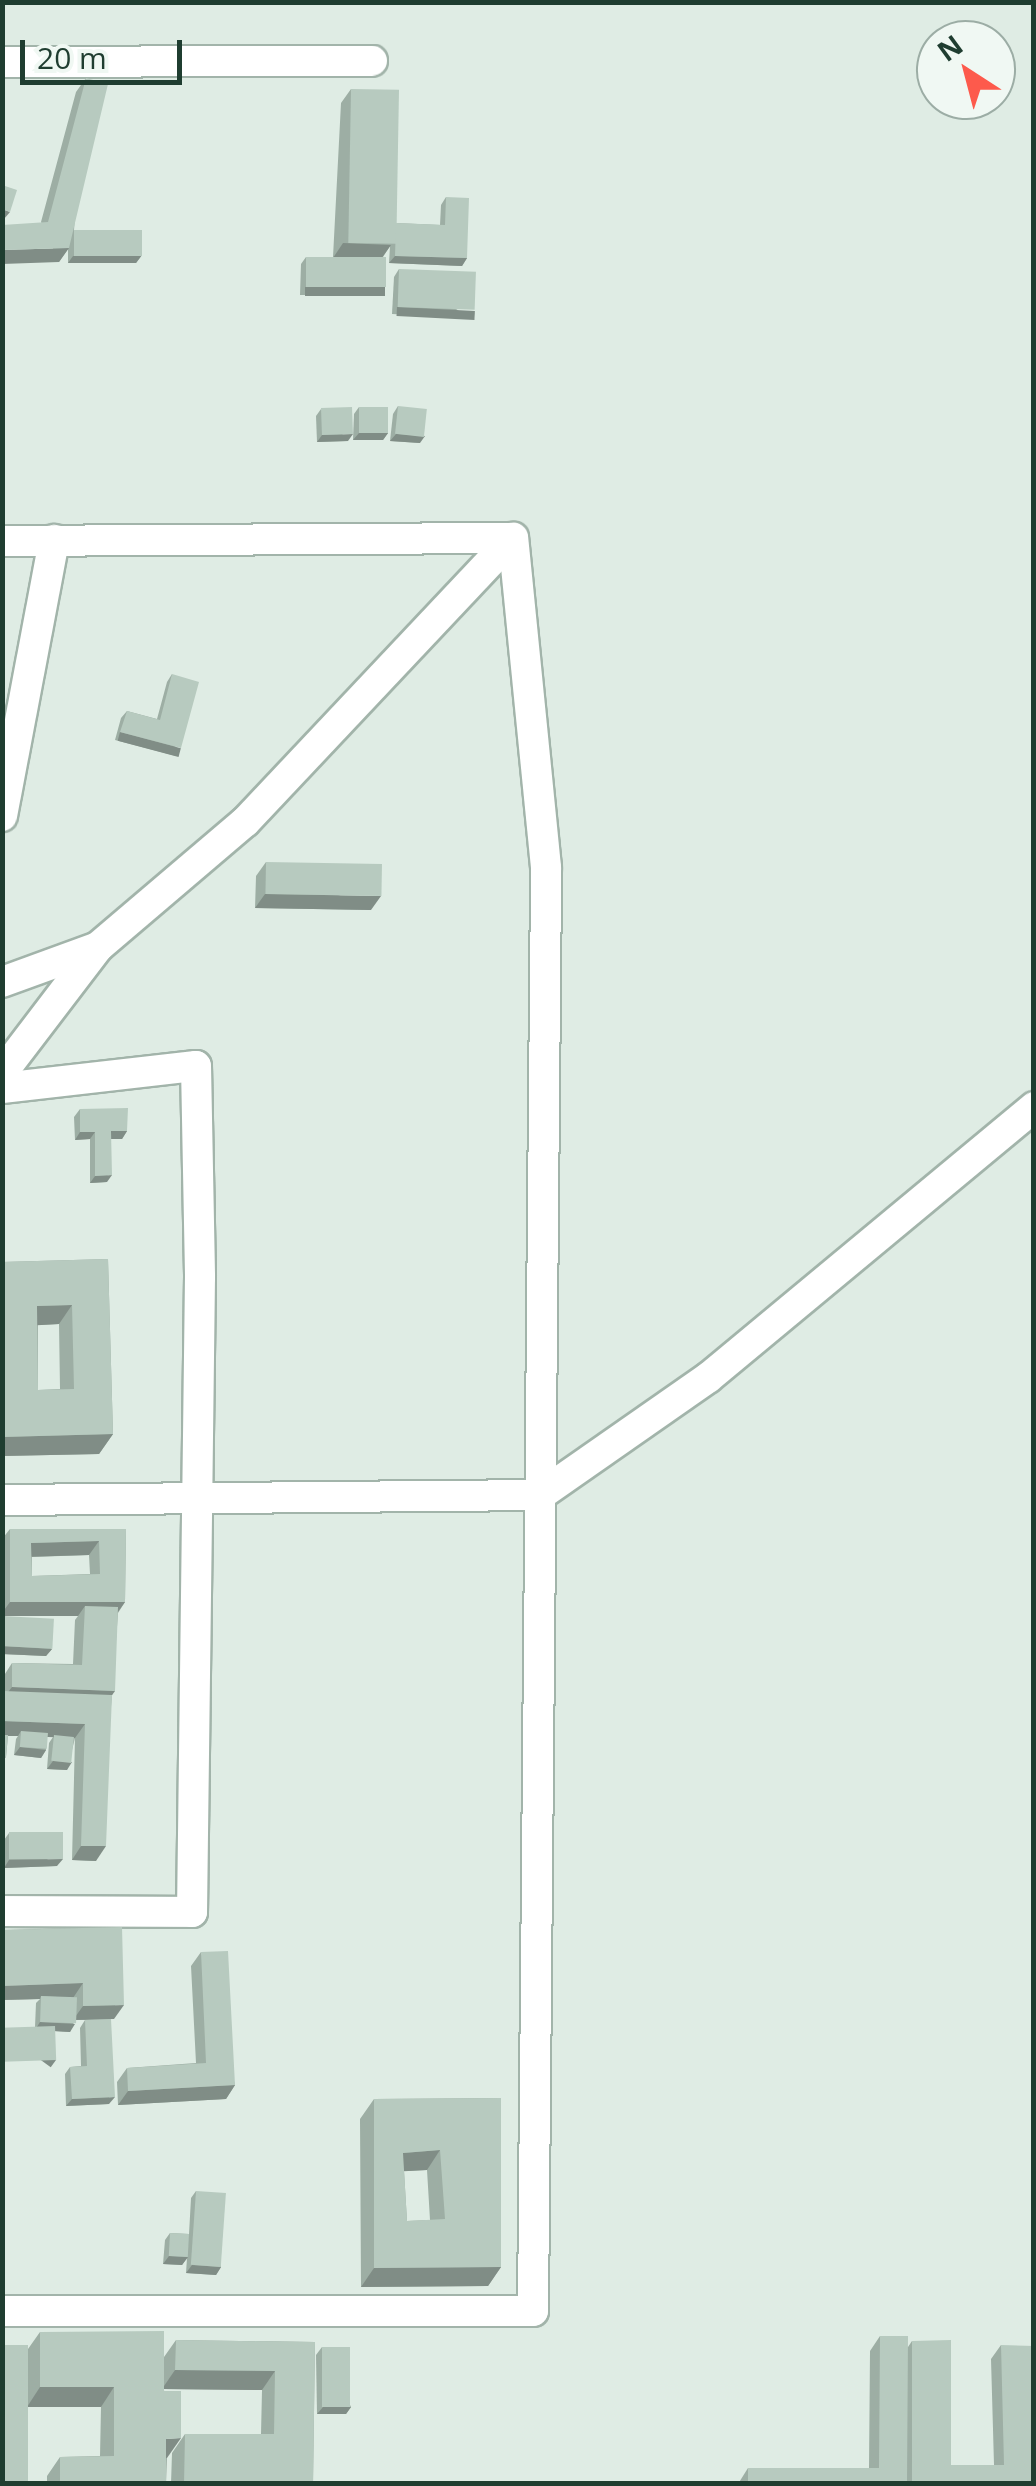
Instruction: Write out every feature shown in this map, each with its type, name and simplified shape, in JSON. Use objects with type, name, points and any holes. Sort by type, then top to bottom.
[{"type":"street","points":[[2,62],[372,61]]},
{"type":"street","points":[[2,541],[513,538]]},
{"type":"street","points":[[2,1074],[98,947],[244,822],[513,538]]},
{"type":"street","points":[[2,2311],[532,2311],[546,867],[513,538]]},
{"type":"street","points":[[2,816],[54,540]]},
{"type":"street","points":[[2,982],[98,947]]},
{"type":"street","points":[[2,1088],[196,1066],[192,1912],[2,1911]]},
{"type":"street","points":[[2,1500],[540,1496],[708,1378],[1034,1108]]},
{"type":"building","points":[[86,78],[108,84],[69,248],[2,250],[2,225],[48,222]]},
{"type":"building","points":[[351,89],[399,90],[396,244],[348,243]]},
{"type":"building","points":[[2,185],[17,190],[10,212],[2,209]]},
{"type":"building","points":[[446,197],[469,198],[467,258],[395,256],[396,223],[445,225]]},
{"type":"building","points":[[74,230],[142,230],[142,256],[74,256]]},
{"type":"building","points":[[306,257],[386,257],[386,287],[306,287]]},
{"type":"building","points":[[399,269],[476,272],[475,310],[398,307]]},
{"type":"building","points":[[398,406],[427,409],[424,437],[395,434]]},
{"type":"building","points":[[352,407],[353,434],[322,435],[321,408]]},
{"type":"building","points":[[359,407],[388,407],[388,433],[359,433]]},
{"type":"building","points":[[172,674],[199,682],[181,748],[120,732],[127,711],[160,720]]},
{"type":"building","points":[[266,862],[382,864],[381,896],[265,894]]},
{"type":"building","points":[[128,1108],[127,1131],[111,1131],[112,1175],[95,1176],[95,1132],[80,1132],[80,1109]]},
{"type":"building","points":[[108,1259],[113,1434],[2,1437],[2,1262]],"holes":[[[72,1305],[74,1389],[38,1390],[37,1306]]]},
{"type":"building","points":[[10,1529],[126,1529],[125,1602],[10,1602]],"holes":[[[99,1541],[100,1574],[32,1576],[31,1543]]]},
{"type":"building","points":[[85,1606],[118,1607],[115,1691],[12,1687],[12,1663],[82,1665]]},
{"type":"building","points":[[2,1616],[54,1619],[52,1649],[2,1646]]},
{"type":"building","points":[[3,1691],[112,1695],[106,1846],[81,1846],[85,1724],[2,1721]]},
{"type":"building","points":[[21,1731],[48,1733],[47,1749],[20,1747]]},
{"type":"building","points":[[2,1735],[8,1735],[6,1757],[2,1756]]},
{"type":"building","points":[[54,1735],[74,1737],[71,1763],[51,1761]]},
{"type":"building","points":[[9,1832],[63,1832],[63,1859],[9,1859]]},
{"type":"building","points":[[122,1927],[124,2005],[83,2006],[83,1983],[2,1986],[2,1930]]},
{"type":"building","points":[[228,1951],[235,2085],[128,2091],[127,2068],[206,2063],[201,1952]]},
{"type":"building","points":[[41,1996],[77,1997],[76,2023],[40,2022]]},
{"type":"building","points":[[111,2019],[115,2097],[72,2099],[70,2067],[87,2066],[85,2020]]},
{"type":"building","points":[[55,2026],[56,2060],[3,2062],[2,2028]]},
{"type":"building","points":[[501,2098],[501,2267],[374,2268],[374,2099]],"holes":[[[440,2150],[445,2219],[407,2221],[403,2153]]]},
{"type":"building","points":[[196,2191],[226,2193],[221,2267],[191,2265]]},
{"type":"building","points":[[170,2233],[189,2234],[188,2257],[169,2256]]},
{"type":"building","points":[[164,2331],[164,2391],[181,2391],[181,2438],[166,2439],[166,2484],[60,2484],[60,2457],[114,2456],[114,2387],[40,2387],[40,2332]]},
{"type":"building","points":[[880,2336],[908,2336],[907,2484],[748,2484],[748,2468],[879,2468]]},
{"type":"building","points":[[176,2340],[315,2342],[313,2484],[184,2484],[185,2434],[274,2434],[275,2371],[175,2370]]},
{"type":"building","points":[[951,2340],[951,2465],[1004,2465],[1001,2345],[1034,2346],[1034,2484],[912,2484],[912,2341]]},
{"type":"building","points":[[2,2345],[28,2345],[28,2484],[2,2484]]},
{"type":"building","points":[[322,2347],[350,2347],[350,2407],[322,2407]]}]
